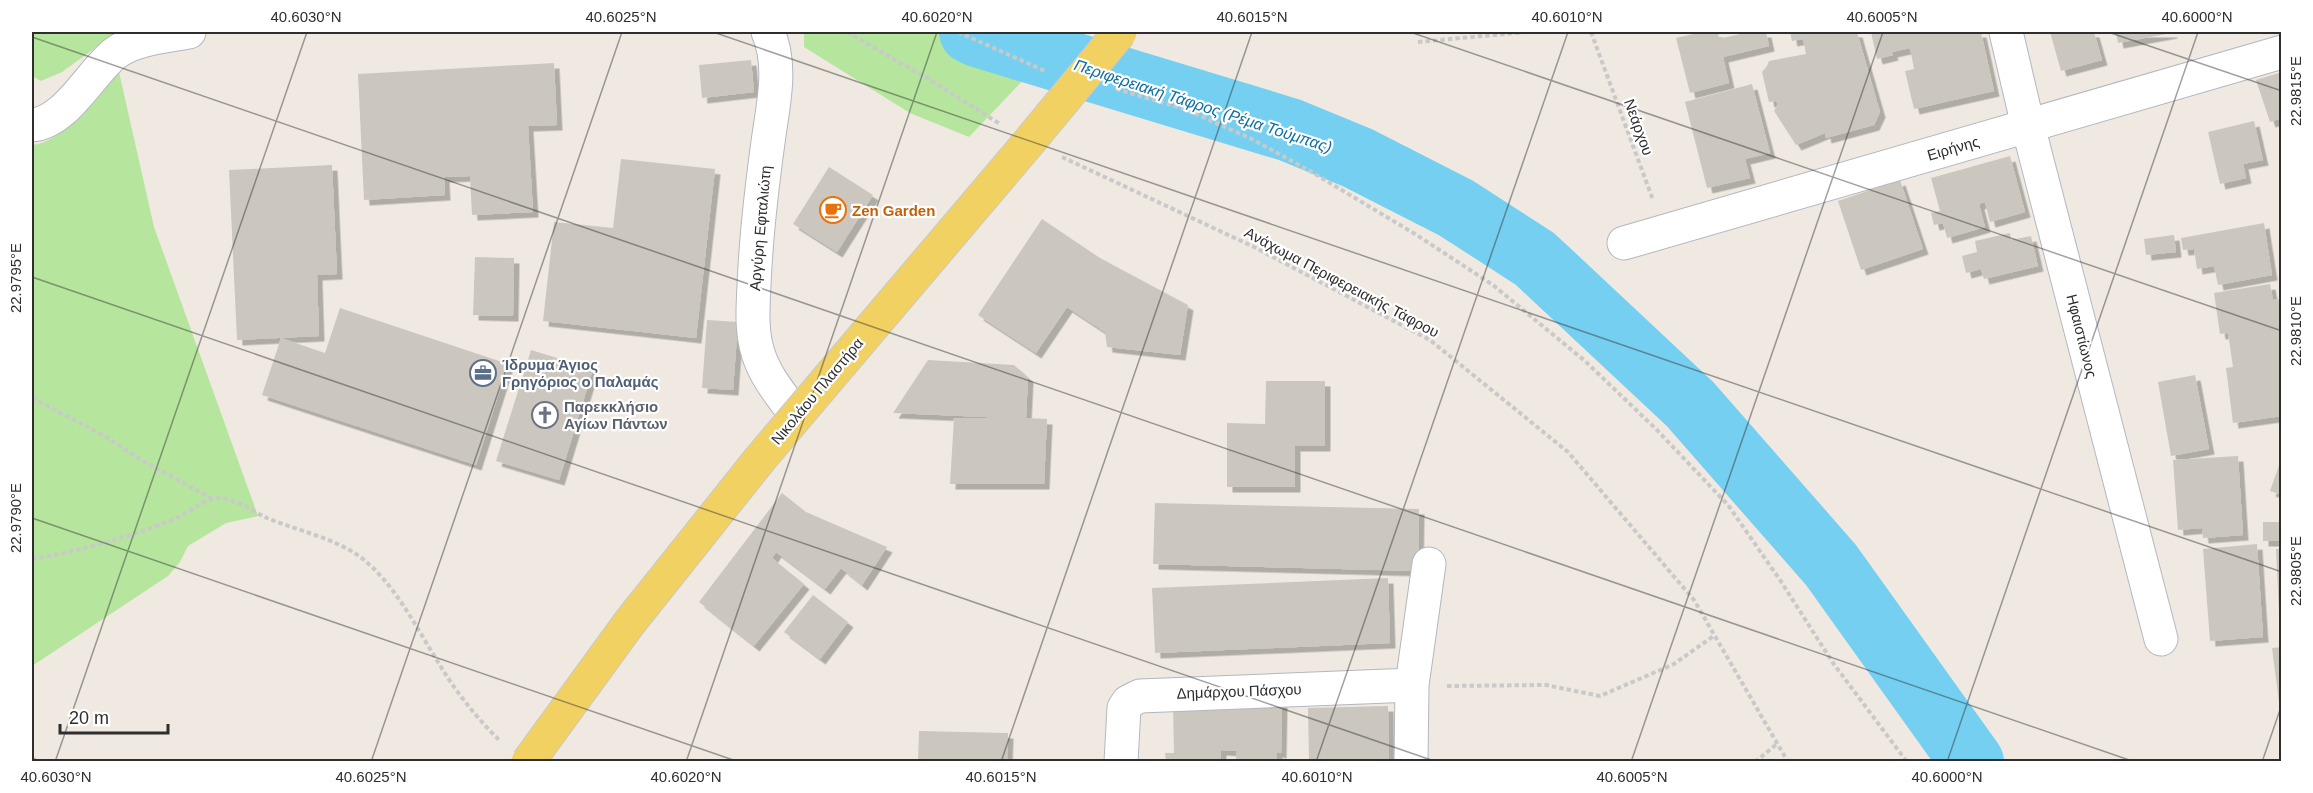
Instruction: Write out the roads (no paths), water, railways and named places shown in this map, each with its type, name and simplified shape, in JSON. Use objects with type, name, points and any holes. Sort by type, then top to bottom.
[{"type":"main road","name":"Νικολάου Πλαστήρα","points":[[516,752],[630,622],[796,415],[1029,142],[1119,32]]},
{"type":"street","points":[[32,125],[45,122],[57,114],[115,53],[145,41],[189,32]]},
{"type":"street","name":"Αργύρη Εφταλιώτη","points":[[768,32],[775,55],[776,81],[757,232],[753,318],[755,344],[764,368],[772,383],[796,415]]},
{"type":"street","name":"Ηφαιστίωνος","points":[[2006,32],[2028,126],[2161,639]]},
{"type":"street","name":"Ειρήνης","points":[[1624,243],[2282,52]]},
{"type":"street","points":[[1411,762],[1412,685],[1429,564]]},
{"type":"street","name":"Δημάρχου Πάσχου","points":[[1121,762],[1124,708],[1128,702],[1140,696],[1412,685]]},
{"type":"waterway","name":"Περιφερειακή Τάφρος (Ρέμα Τούμπας)","points":[[971,32],[1290,130],[1358,158],[1456,208],[1535,259],[1690,404],[1831,565],[1972,762]]},
{"type":"place","name":"Zen Garden","points":[[833,210]]},
{"type":"place","name":"Ίδρυμα Άγιος Γρηγόριος ο Παλαμάς","points":[[483,373]]},
{"type":"place","name":"Παρεκκλήσιο Αγίων Πάντων","points":[[545,415]]}]
